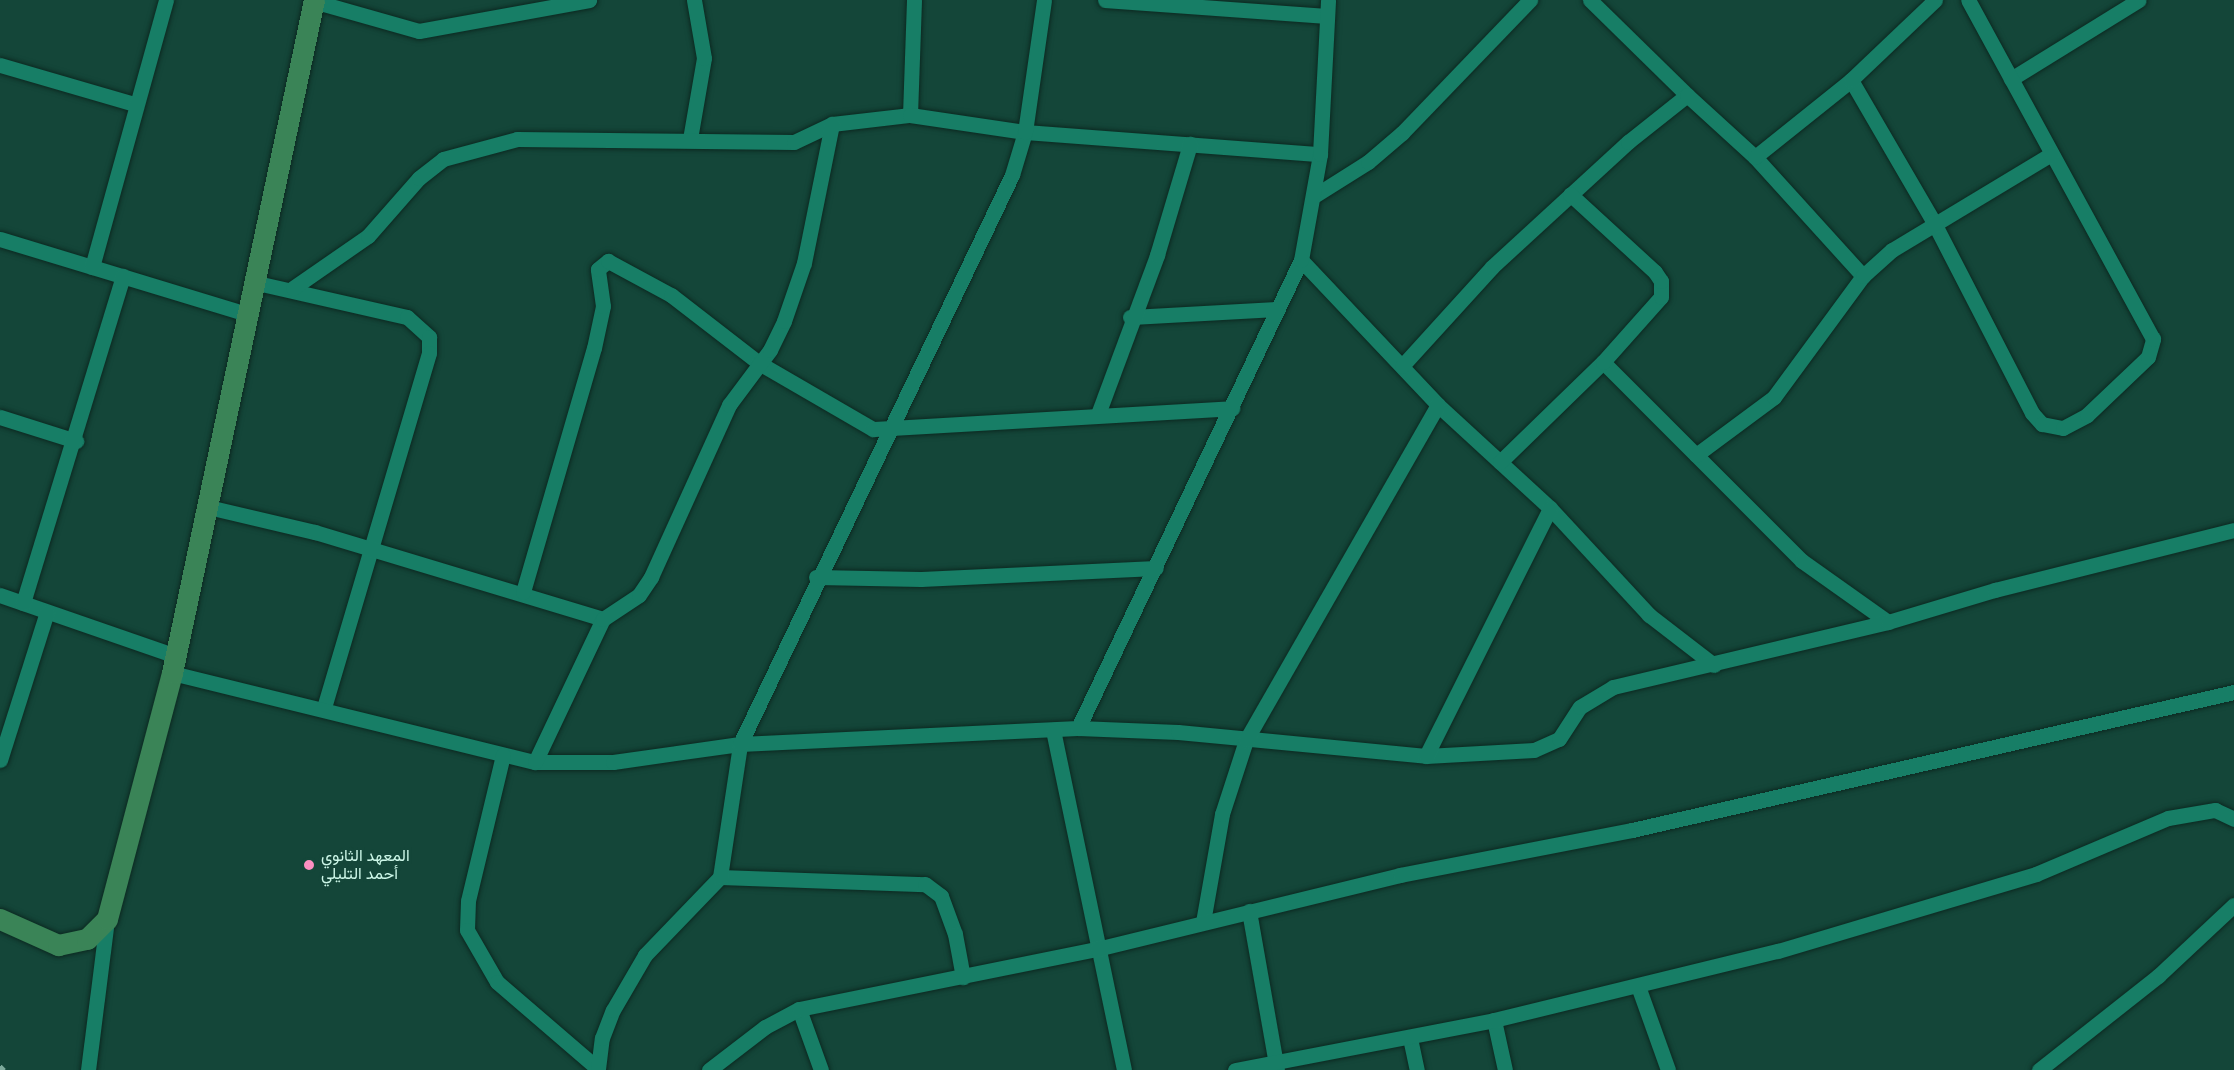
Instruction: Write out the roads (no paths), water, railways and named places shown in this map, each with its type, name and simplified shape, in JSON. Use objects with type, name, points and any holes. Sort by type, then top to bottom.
[{"type":"street","points":[[92,267],[134,104],[166,0]]},
{"type":"street","points":[[88,1070],[107,919],[174,665],[257,283],[314,0],[419,31],[589,0]]},
{"type":"street","points":[[690,139],[704,58],[694,0]]},
{"type":"street","points":[[910,115],[914,0]]},
{"type":"street","points":[[599,1070],[602,1038],[613,1010],[645,955],[720,876],[740,744],[816,577],[893,428],[1012,174],[1025,132],[1044,0]]},
{"type":"street","points":[[1105,0],[1326,16]]},
{"type":"street","points":[[1078,728],[1232,408],[1300,260],[1314,196],[1320,154],[1328,0]]},
{"type":"street","points":[[1314,196],[1368,162],[1402,133],[1530,0]]},
{"type":"street","points":[[1590,0],[1687,95],[1755,157],[1863,276]]},
{"type":"street","points":[[1755,157],[1851,80],[1935,0]]},
{"type":"street","points":[[1851,80],[1933,221],[2032,413],[2052,428],[2073,424],[2148,357],[2153,339],[1968,0]]},
{"type":"street","points":[[2011,79],[2139,0]]},
{"type":"street","points":[[0,65],[134,104]]},
{"type":"street","points":[[1402,366],[1492,267],[1570,194],[1687,95]]},
{"type":"street","points":[[293,288],[368,236],[419,178],[443,159],[518,139],[690,139],[794,142],[832,124],[910,115],[1025,132],[1320,154]]},
{"type":"street","points":[[535,762],[603,619],[639,595],[651,577],[729,405],[759,363],[784,321],[804,263],[832,124]]},
{"type":"street","points":[[1098,414],[1130,317],[1157,255],[1190,144]]},
{"type":"street","points":[[1696,455],[1774,397],[1863,276],[1933,221],[2051,154]]},
{"type":"street","points":[[1500,462],[1656,308],[1661,280],[1570,194]]},
{"type":"street","points":[[0,239],[250,315]]},
{"type":"street","points":[[1300,260],[1438,405],[1550,508],[1649,615],[1714,665]]},
{"type":"street","points":[[523,592],[594,348],[603,306],[600,265],[608,261],[671,295],[759,363],[857,423],[873,429],[1098,414],[1232,408]]},
{"type":"street","points":[[23,603],[76,441],[123,276]]},
{"type":"street","points":[[257,283],[293,288],[407,317],[429,337],[429,353],[324,708]]},
{"type":"street","points":[[1130,317],[1278,309]]},
{"type":"street","points":[[1603,362],[1802,561],[1888,622]]},
{"type":"street","points":[[1203,922],[1222,814],[1246,740],[1438,405]]},
{"type":"street","points":[[0,417],[76,441]]},
{"type":"street","points":[[208,507],[371,548],[523,592],[603,619]]},
{"type":"street","points":[[1425,756],[1550,508]]},
{"type":"street","points":[[0,595],[174,665],[324,708],[535,762],[613,762],[740,744],[1078,728],[1425,756],[1543,749],[1559,739],[1580,707],[1600,692],[1888,622],[1995,590],[2234,530]]},
{"type":"street","points":[[816,577],[921,579],[1156,568]]},
{"type":"street","points":[[0,760],[47,612]]},
{"type":"street","points":[[709,1070],[765,1027],[799,1009],[1097,949],[1400,875],[1632,830],[2234,692]]},
{"type":"street","points":[[1053,730],[1124,1070]]},
{"type":"street","points":[[503,755],[468,901],[467,930],[497,982],[599,1070]]},
{"type":"street","points":[[1236,1070],[1277,1066],[1494,1020],[1638,986],[1983,892],[2168,818],[2215,810],[2234,819]]},
{"type":"street","points":[[720,876],[925,884],[941,896],[956,934],[963,977]]},
{"type":"street","points":[[2039,1070],[2158,976],[2234,905]]},
{"type":"street","points":[[1249,911],[1277,1066]]},
{"type":"street","points":[[0,919],[58,945],[87,939],[107,919]]},
{"type":"street","points":[[1638,986],[1668,1070]]},
{"type":"street","points":[[799,1009],[821,1070]]},
{"type":"street","points":[[1494,1020],[1505,1070]]},
{"type":"street","points":[[1410,1038],[1417,1070]]},
{"type":"railway","points":[[0,1066],[4,1070]]},
{"type":"place","name":"المعهد الثانوي أحمد التليلي","points":[[309,865]]}]
